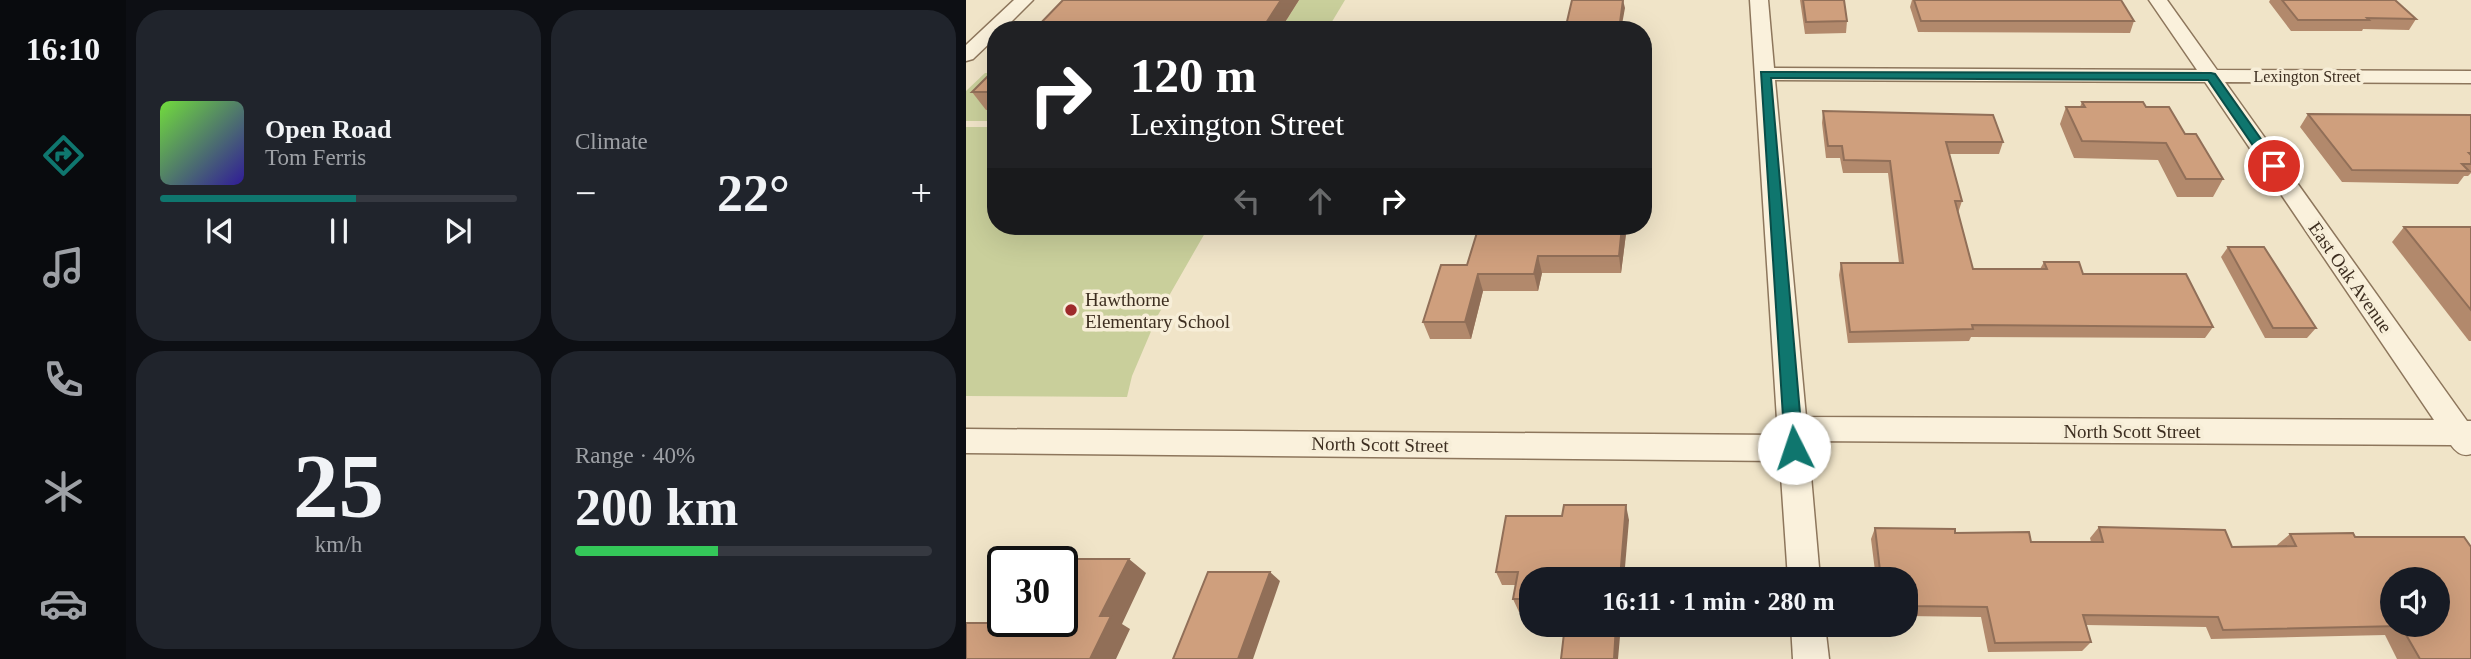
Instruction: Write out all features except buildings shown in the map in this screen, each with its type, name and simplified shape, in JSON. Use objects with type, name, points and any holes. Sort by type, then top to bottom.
[{"type":"street","points":[[1002,21],[1024,0]]},
{"type":"street","points":[[1759,0],[1803,567]]},
{"type":"street","name":"East Oak Avenue","points":[[2158,0],[2467,439]]},
{"type":"street","points":[[966,55],[987,35]]},
{"type":"street","name":"Lexington Street","points":[[1765,74],[2471,77]]},
{"type":"street","name":"North Scott Street","points":[[966,441],[2467,439]]},
{"type":"street","points":[[1809,637],[1811,659]]},
{"type":"green space","points":[[1299,0],[1345,0],[1332,21],[1286,21]]},
{"type":"green space","points":[[987,73],[987,121],[966,121],[966,91]]},
{"type":"green space","name":"Hawthorne Elementary School","points":[[966,127],[987,127],[987,235],[1204,235],[1158,315],[1132,376],[1127,397],[966,396]]},
{"type":"place","name":"Hawthorne Elementary School","points":[[1071,310]]},
{"type":"route","points":[[1794,448],[1765,74],[2211,76],[2274,166]]}]
